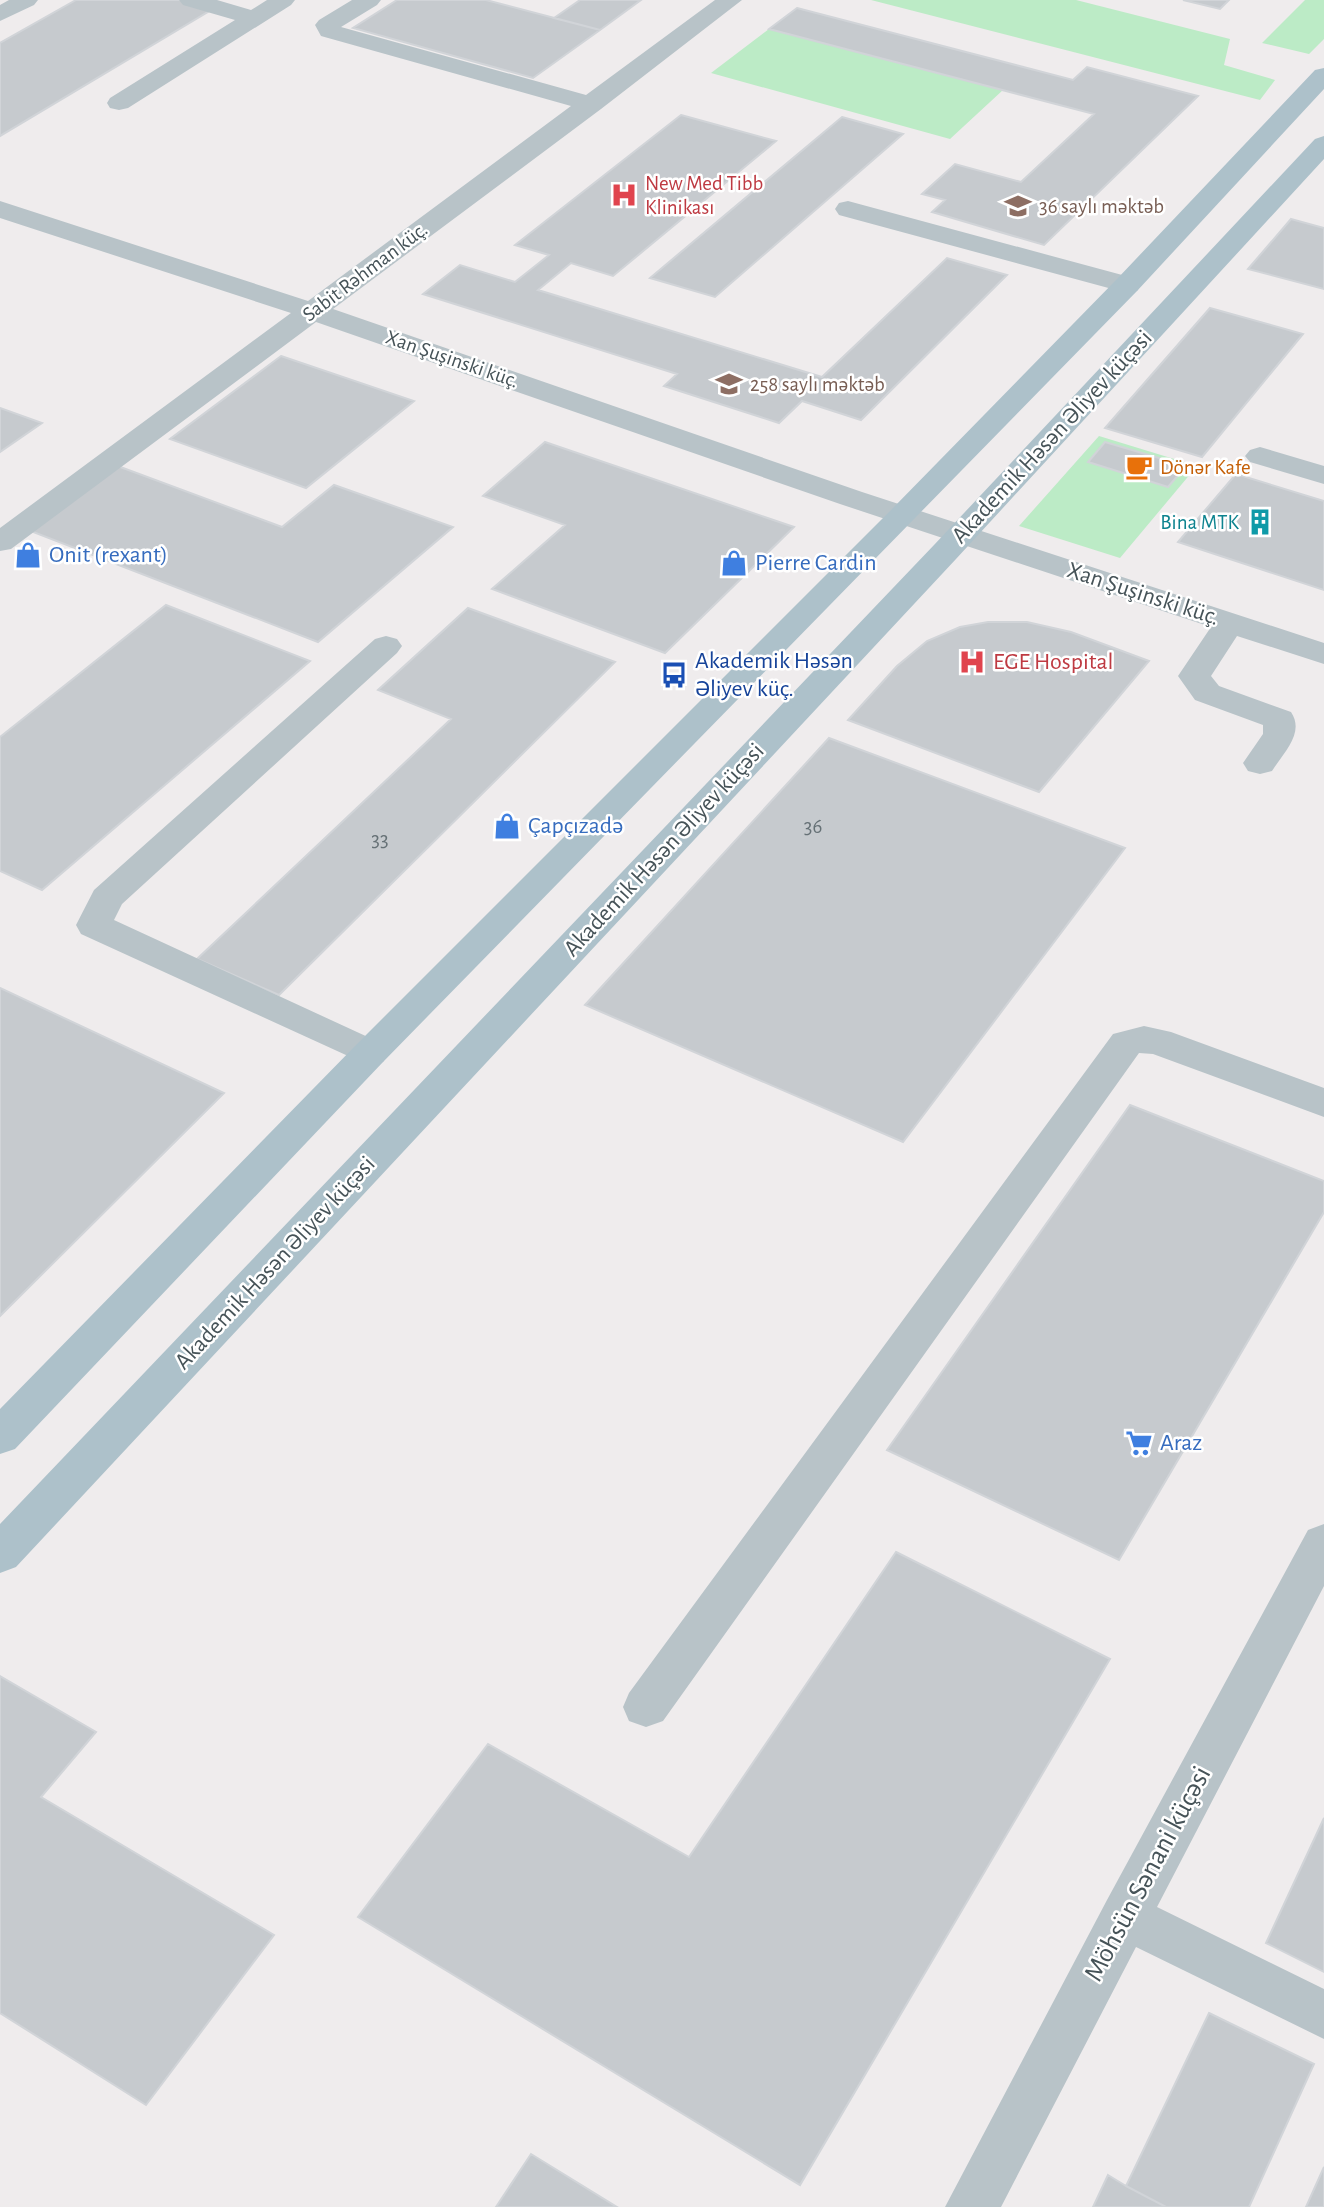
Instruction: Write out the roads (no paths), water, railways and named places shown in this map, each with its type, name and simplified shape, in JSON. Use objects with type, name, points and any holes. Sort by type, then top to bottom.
[{"type":"main road","name":"Akademik Həsən Əliyev küçəsi","points":[[0,1437],[370,1053],[1127,285],[1324,75]]},
{"type":"main road","name":"Akademik Həsən Əliyev küçəsi","points":[[0,1554],[962,534],[1324,144]]},
{"type":"street","points":[[0,14],[26,0]]},
{"type":"street","points":[[191,0],[254,18]]},
{"type":"street","points":[[118,103],[284,0]]},
{"type":"street","points":[[369,0],[327,25],[329,31],[592,104]]},
{"type":"street","name":"Sabit Rəhman küç.","points":[[0,542],[730,0]]},
{"type":"street","name":"Xan Şuşinski küç.","points":[[0,209],[312,312],[903,515],[1324,654]]},
{"type":"street","points":[[848,209],[1127,285]]},
{"type":"street","points":[[1260,456],[1324,475]]},
{"type":"street","points":[[1230,623],[1194,676],[1207,693],[1279,719],[1280,734],[1260,762]]},
{"type":"street","points":[[370,1053],[94,925],[107,898],[386,646]]},
{"type":"street","points":[[646,1707],[1126,1043],[1144,1039],[1158,1041],[1324,1103]]},
{"type":"street","name":"Möhsün Sənani küçəsi","points":[[972,2207],[1324,1543]]},
{"type":"street","points":[[1125,1916],[1324,2015]]},
{"type":"place","name":"New Med Tibb Klinikası","points":[[624,195]]},
{"type":"place","name":"36 saylı məktəb","points":[[1018,206]]},
{"type":"place","name":"258 saylı məktəb","points":[[729,384]]},
{"type":"place","name":"Dönər Kafe","points":[[1139,467]]},
{"type":"place","name":"Bina MTK","points":[[1260,522]]},
{"type":"place","name":"Onit (rexant)","points":[[28,555]]},
{"type":"place","name":"Pierre Cardin","points":[[734,563]]},
{"type":"place","name":"EGE Hospital","points":[[972,662]]},
{"type":"place","name":"Akademik Həsən Əliyev küç.","points":[[674,675]]},
{"type":"place","name":"Çapçızadə","points":[[507,826]]},
{"type":"place","name":"Araz","points":[[1139,1443]]}]
